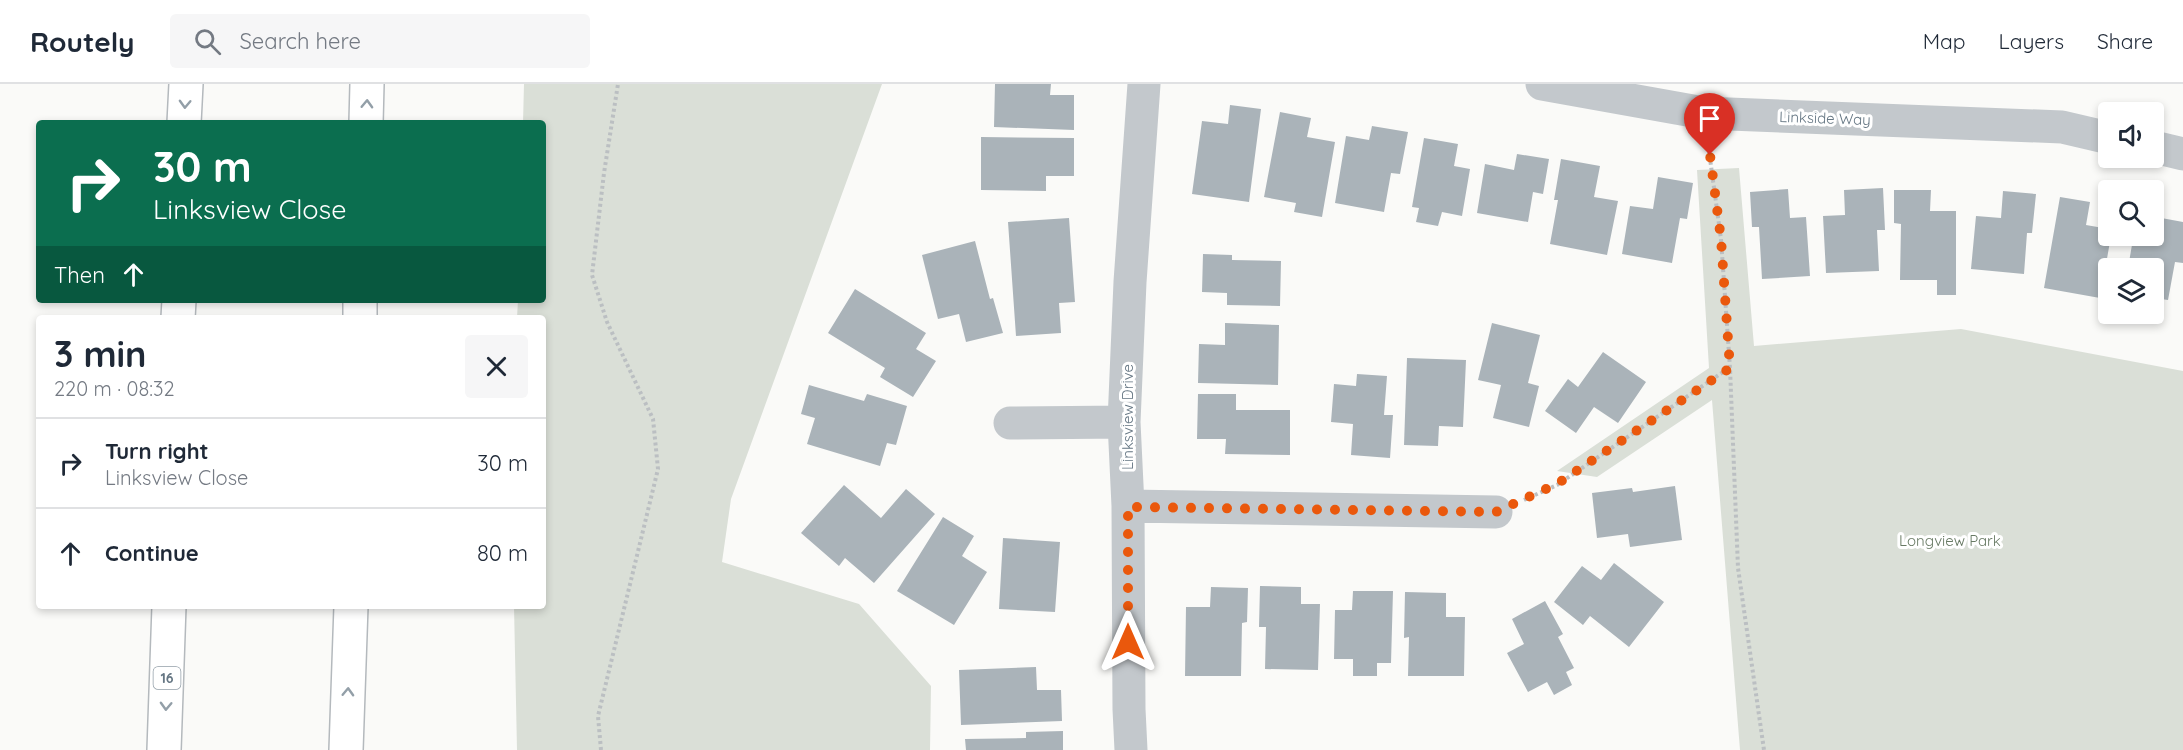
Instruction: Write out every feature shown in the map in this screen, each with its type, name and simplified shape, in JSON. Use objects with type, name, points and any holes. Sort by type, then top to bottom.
[{"type":"highway","points":[[184,120],[186,84]]},
{"type":"highway","points":[[366,120],[367,84]]},
{"type":"highway","name":"16","points":[[164,750],[169,609]]},
{"type":"highway","points":[[346,750],[351,609]]},
{"type":"street","name":"Linksview Drive","points":[[1131,750],[1128,507],[1124,422],[1130,282],[1144,84]]},
{"type":"street","name":"Linkside Way","points":[[1542,84],[1704,113],[2062,128],[2098,136]]},
{"type":"street","points":[[2164,149],[2183,154]]},
{"type":"street","points":[[1010,423],[1124,422]]},
{"type":"street","points":[[1128,507],[1496,512]]},
{"type":"path","points":[[602,750],[598,716],[658,470],[653,419],[607,322],[592,275],[604,173],[618,84]]},
{"type":"path","points":[[1704,113],[1721,239],[1730,368],[1738,568],[1764,750]]},
{"type":"path","points":[[1496,512],[1557,484],[1730,368]]},
{"type":"green space","points":[[524,84],[882,84],[731,499],[722,562],[859,604],[931,686],[930,750],[517,750],[514,609],[546,609],[546,315],[517,315],[518,303],[546,303],[546,120],[523,120]]},
{"type":"green space","name":"Longview Park","points":[[1739,168],[1754,346],[1961,329],[2183,371],[2183,750],[1740,750],[1712,400],[1597,477],[1557,471],[1709,368],[1697,170]]},
{"type":"building","points":[[995,84],[1051,84],[1050,95],[1074,95],[1074,130],[994,127]]},
{"type":"building","points":[[1230,105],[1261,109],[1249,202],[1192,194],[1202,121],[1228,124]]},
{"type":"building","points":[[1280,112],[1311,118],[1307,137],[1335,142],[1322,217],[1294,212],[1296,203],[1264,197]]},
{"type":"building","points":[[1372,126],[1408,132],[1400,174],[1391,173],[1384,212],[1335,203],[1346,136],[1369,140]]},
{"type":"building","points":[[981,137],[1074,138],[1074,176],[1046,176],[1046,191],[981,190]]},
{"type":"building","points":[[1424,138],[1458,144],[1454,166],[1470,169],[1462,216],[1442,212],[1438,226],[1416,222],[1419,208],[1412,207]]},
{"type":"building","points":[[1517,154],[1549,159],[1543,194],[1533,192],[1528,222],[1477,213],[1485,164],[1514,170]]},
{"type":"building","points":[[1561,159],[1600,166],[1594,197],[1618,201],[1607,255],[1550,244],[1558,200],[1554,200]]},
{"type":"building","points":[[1658,177],[1693,183],[1687,219],[1680,218],[1672,263],[1622,254],[1630,206],[1653,209]]},
{"type":"building","points":[[1883,188],[1885,230],[1877,230],[1879,271],[1826,273],[1823,216],[1845,215],[1844,190]]},
{"type":"building","points":[[1788,189],[1790,218],[1806,217],[1810,276],[1762,279],[1759,227],[1752,227],[1750,192]]},
{"type":"building","points":[[1894,190],[1931,190],[1930,211],[1956,211],[1956,295],[1937,295],[1937,280],[1900,280],[1901,224],[1894,223]]},
{"type":"building","points":[[2003,191],[2036,194],[2032,233],[2027,233],[2024,274],[1971,269],[1976,216],[2001,218]]},
{"type":"building","points":[[2060,197],[2090,202],[2086,225],[2098,227],[2098,246],[2109,246],[2107,258],[2098,258],[2098,298],[2044,288]]},
{"type":"building","points":[[1069,218],[1075,302],[1059,303],[1061,333],[1016,336],[1008,222]]},
{"type":"building","points":[[2164,218],[2183,222],[2183,263],[2175,262],[2168,300],[2164,299],[2164,258],[2130,258],[2132,246],[2164,246]]},
{"type":"building","points":[[975,241],[990,299],[993,298],[1003,333],[966,342],[959,314],[938,319],[922,255]]},
{"type":"building","points":[[1203,254],[1232,255],[1232,260],[1281,261],[1280,306],[1227,305],[1227,293],[1202,292]]},
{"type":"building","points":[[855,289],[926,333],[916,349],[936,361],[913,397],[880,377],[885,368],[828,333]]},
{"type":"building","points":[[1225,323],[1279,325],[1278,385],[1198,383],[1199,344],[1225,345]]},
{"type":"building","points":[[1492,323],[1540,335],[1528,383],[1539,386],[1529,427],[1493,418],[1501,385],[1478,380]]},
{"type":"building","points":[[1603,352],[1646,382],[1618,423],[1594,407],[1576,433],[1545,411],[1568,379],[1578,387]]},
{"type":"building","points":[[1407,358],[1466,360],[1463,427],[1439,426],[1438,446],[1404,445]]},
{"type":"building","points":[[1357,374],[1387,376],[1384,415],[1393,415],[1390,458],[1351,455],[1353,424],[1331,422],[1334,384],[1356,386]]},
{"type":"building","points":[[809,385],[864,401],[867,394],[907,406],[896,445],[887,443],[880,466],[807,444],[815,418],[801,414]]},
{"type":"building","points":[[1198,394],[1236,394],[1236,410],[1290,410],[1290,455],[1225,454],[1226,439],[1197,439]]},
{"type":"building","points":[[844,485],[881,518],[906,489],[935,514],[874,583],[845,558],[839,566],[801,533]]},
{"type":"building","points":[[1675,486],[1682,540],[1630,547],[1628,534],[1597,538],[1592,493],[1632,488],[1633,492]]},
{"type":"building","points":[[943,517],[974,536],[962,556],[987,572],[954,625],[897,591]]},
{"type":"building","points":[[1003,538],[1060,542],[1055,612],[999,609]]},
{"type":"building","points":[[1614,563],[1664,602],[1629,647],[1590,616],[1583,625],[1554,602],[1582,566],[1601,580]]},
{"type":"building","points":[[1260,586],[1301,587],[1301,604],[1320,604],[1318,670],[1265,669],[1266,627],[1259,627]]},
{"type":"building","points":[[1211,587],[1248,588],[1247,622],[1242,623],[1241,676],[1185,676],[1186,607],[1210,607]]},
{"type":"building","points":[[1353,591],[1393,591],[1391,663],[1377,663],[1377,676],[1353,676],[1353,659],[1334,659],[1335,610],[1352,610]]},
{"type":"building","points":[[1405,592],[1446,593],[1446,617],[1465,617],[1464,676],[1408,676],[1409,637],[1404,638]]},
{"type":"building","points":[[1545,601],[1563,634],[1558,637],[1574,668],[1566,672],[1572,685],[1554,695],[1547,682],[1528,692],[1507,653],[1524,644],[1512,619]]},
{"type":"building","points":[[1036,667],[1037,690],[1061,690],[1062,721],[961,725],[959,670]]},
{"type":"building","points":[[1063,731],[1063,750],[966,750],[965,739],[1026,738],[1026,732]]},
{"type":"route","points":[[1128,642],[1128,507],[1496,512],[1557,484],[1730,368],[1721,239],[1710,155]]}]
